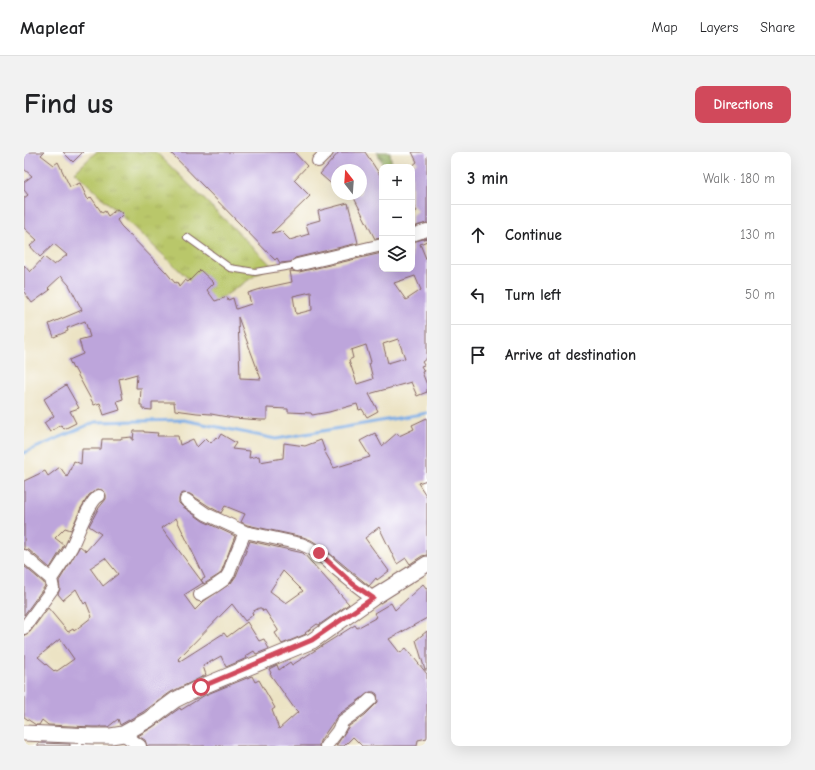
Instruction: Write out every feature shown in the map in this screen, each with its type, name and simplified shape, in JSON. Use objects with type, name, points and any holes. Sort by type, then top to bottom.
[{"type":"street","points":[[415,235],[427,230]]},
{"type":"street","points":[[297,265],[379,246]]},
{"type":"street","points":[[51,580],[71,547],[95,498],[99,496]]},
{"type":"street","points":[[186,500],[206,514],[244,532],[310,547],[319,553],[353,584],[373,598]]},
{"type":"street","points":[[200,595],[225,579],[229,573],[244,532]]},
{"type":"street","points":[[24,556],[51,580],[53,588],[24,628]]},
{"type":"street","points":[[113,739],[148,720],[175,700],[201,687],[312,640],[373,598],[427,564]]},
{"type":"street","points":[[330,745],[343,721],[371,699]]},
{"type":"street","points":[[24,733],[113,739],[140,746]]},
{"type":"lane","points":[[187,237],[230,268],[255,272],[297,265]]},
{"type":"green space","points":[[96,152],[156,152],[271,265],[214,303],[75,172]]},
{"type":"green space","points":[[377,152],[390,152],[392,164],[383,164]]},
{"type":"building","points":[[24,152],[44,152],[41,155],[54,165],[58,162],[70,187],[80,183],[88,200],[91,197],[102,213],[105,211],[108,216],[117,209],[123,214],[117,220],[121,226],[175,283],[177,282],[179,287],[185,280],[188,282],[200,270],[214,283],[207,290],[215,301],[227,297],[228,300],[233,298],[236,309],[251,304],[248,293],[292,282],[290,271],[299,272],[379,254],[379,272],[415,272],[415,241],[427,238],[427,241],[420,244],[427,261],[427,358],[422,362],[424,365],[421,366],[424,371],[422,372],[427,385],[427,392],[417,396],[411,382],[369,394],[378,411],[367,417],[362,409],[359,410],[357,404],[312,415],[311,413],[288,412],[288,409],[267,408],[267,420],[261,420],[233,418],[175,410],[174,402],[152,402],[152,410],[142,409],[142,405],[140,405],[141,388],[136,388],[137,374],[119,379],[123,399],[117,401],[120,410],[104,415],[100,403],[94,405],[69,360],[83,354],[79,340],[90,337],[85,321],[67,328],[68,331],[54,337],[49,324],[82,310],[69,285],[61,276],[48,288],[50,290],[32,303],[24,292],[24,265],[30,272],[44,257],[54,265],[67,255],[54,244],[40,257],[30,246],[37,240],[24,228],[24,198],[28,195],[24,190],[24,182],[32,176],[24,169]],"holes":[[[415,276],[421,290],[406,300],[394,283]],[[311,292],[312,310],[296,314],[293,296]],[[238,317],[261,379],[240,378]],[[398,339],[405,358],[388,363],[383,344]],[[366,345],[371,362],[369,363],[373,379],[357,384],[349,360],[353,358],[351,350]]]},
{"type":"building","points":[[63,152],[83,152],[73,162]]},
{"type":"building","points":[[170,152],[294,152],[307,166],[294,180],[310,196],[272,233],[281,231],[290,240],[309,234],[306,224],[320,220],[318,211],[348,203],[358,243],[295,258],[291,262],[280,263],[277,258],[275,260]]},
{"type":"building","points":[[339,152],[365,152],[379,173],[379,238],[375,239],[355,200],[367,200],[367,164],[331,164],[331,184],[320,174]]},
{"type":"building","points":[[412,152],[427,152],[427,223],[415,226],[415,213],[417,211],[415,208],[414,164],[417,162]]},
{"type":"building","points":[[66,385],[79,408],[70,411],[76,423],[64,429],[61,425],[50,432],[44,423],[54,416],[44,399]]},
{"type":"building","points":[[427,418],[427,480],[418,483],[427,497],[427,555],[422,556],[410,564],[406,558],[397,564],[379,527],[365,538],[389,571],[377,580],[376,578],[369,586],[322,547],[311,540],[247,525],[241,522],[245,514],[225,506],[221,513],[190,494],[183,493],[180,495],[179,499],[179,503],[182,506],[203,521],[235,536],[220,574],[204,584],[201,580],[205,578],[176,518],[162,528],[203,583],[184,595],[195,610],[204,601],[231,583],[236,576],[250,541],[303,553],[349,604],[319,625],[317,624],[305,633],[306,634],[282,644],[275,633],[278,630],[265,610],[263,611],[259,608],[252,612],[253,615],[245,621],[232,604],[178,659],[180,661],[224,633],[227,637],[247,622],[259,641],[264,639],[269,649],[256,654],[254,651],[246,656],[247,658],[226,667],[221,656],[203,666],[206,675],[171,692],[143,712],[120,725],[118,719],[108,727],[48,725],[42,720],[39,725],[36,725],[24,717],[24,635],[30,632],[48,608],[68,632],[73,629],[74,631],[92,617],[86,602],[84,604],[76,589],[63,600],[58,594],[60,589],[59,581],[80,546],[86,551],[101,534],[89,526],[98,509],[106,499],[106,495],[104,491],[98,489],[89,495],[71,530],[65,528],[55,538],[64,545],[50,568],[29,550],[24,549],[24,481],[45,471],[48,476],[60,467],[67,477],[74,461],[81,464],[82,449],[101,449],[102,439],[121,439],[132,437],[133,440],[134,431],[158,433],[157,436],[178,436],[180,445],[193,439],[197,447],[206,438],[211,443],[216,437],[218,439],[221,434],[236,443],[232,449],[250,451],[249,458],[259,456],[260,462],[283,458],[284,443],[305,446],[321,440],[326,454],[334,468],[370,457],[360,441],[375,433],[382,446],[397,433],[399,436],[414,429],[412,425]],"holes":[[[105,558],[118,574],[103,586],[90,568]],[[283,571],[303,591],[286,603],[270,591]],[[60,639],[74,659],[57,671],[54,671],[38,657]]]},
{"type":"building","points":[[24,566],[44,583],[45,586],[24,615]]},
{"type":"building","points":[[423,584],[427,589],[427,618],[389,639],[400,653],[406,648],[427,674],[427,738],[418,740],[417,746],[362,746],[353,737],[344,746],[336,746],[349,726],[365,715],[378,702],[377,694],[374,692],[370,692],[338,715],[320,741],[319,746],[147,746],[145,740],[138,736],[180,708],[181,710],[205,695],[252,676],[255,682],[259,680],[275,708],[272,710],[279,729],[298,712],[270,674],[269,669],[277,665],[279,670],[290,662],[292,665],[355,625],[357,628],[377,617],[374,613],[391,603],[395,610]]},
{"type":"building","points":[[427,631],[427,670],[425,670],[416,640]]},
{"type":"building","points":[[38,743],[70,744],[70,746],[38,746]]},
{"type":"waterway","points":[[24,453],[95,422],[184,420],[276,439],[427,413]]},
{"type":"route","points":[[201,687],[287,652],[312,640],[373,598],[353,584],[319,553]]}]
